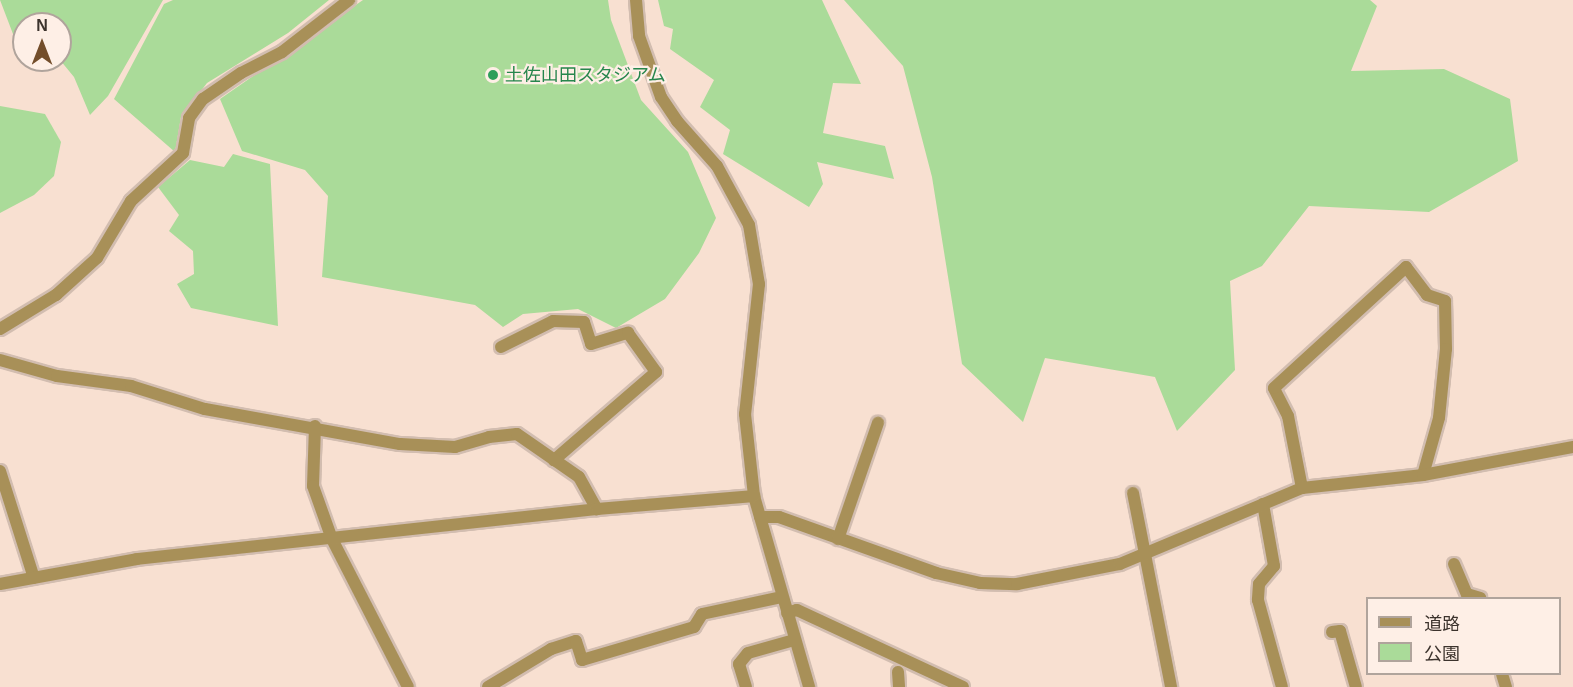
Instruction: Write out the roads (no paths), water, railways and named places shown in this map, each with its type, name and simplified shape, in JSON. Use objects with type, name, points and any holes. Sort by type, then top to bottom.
[{"type":"street","points":[[0,329],[56,296],[97,258],[131,201],[183,153],[189,118],[202,99],[241,73],[282,52],[349,0]]},
{"type":"street","points":[[636,0],[639,36],[661,97],[677,122],[717,166],[749,225],[759,284],[745,414],[754,496],[781,597],[809,687]]},
{"type":"street","points":[[1302,488],[1288,416],[1274,388],[1406,267],[1427,295],[1445,301],[1446,349],[1439,418],[1423,475]]},
{"type":"street","points":[[501,347],[553,321],[584,322],[591,344],[628,333],[656,372],[554,460]]},
{"type":"street","points":[[0,360],[57,376],[131,386],[205,409],[315,426],[400,444],[455,447],[489,436],[517,434],[579,477],[597,509]]},
{"type":"street","points":[[838,539],[878,423]]},
{"type":"street","points":[[315,426],[313,486],[332,539],[408,687]]},
{"type":"street","points":[[760,517],[778,517],[936,573],[990,583],[1053,580],[1120,564],[1302,488],[1423,475],[1573,447]]},
{"type":"street","points":[[0,471],[34,578]]},
{"type":"street","points":[[1133,493],[1171,687]]},
{"type":"street","points":[[0,584],[137,559],[597,509],[754,496]]},
{"type":"street","points":[[1263,504],[1274,566],[1259,584],[1258,600],[1282,687]]},
{"type":"street","points":[[1454,564],[1467,594],[1477,597]]},
{"type":"street","points":[[488,687],[551,649],[576,640],[582,660],[694,627],[702,614],[781,597]]},
{"type":"street","points":[[787,613],[797,610],[963,687]]},
{"type":"street","points":[[1332,632],[1340,632],[1356,687]]},
{"type":"street","points":[[746,687],[739,664],[747,653],[794,640]]},
{"type":"street","points":[[898,672],[899,687]]},
{"type":"place","name":"土佐山田スタジアム","points":[[493,75]]}]
